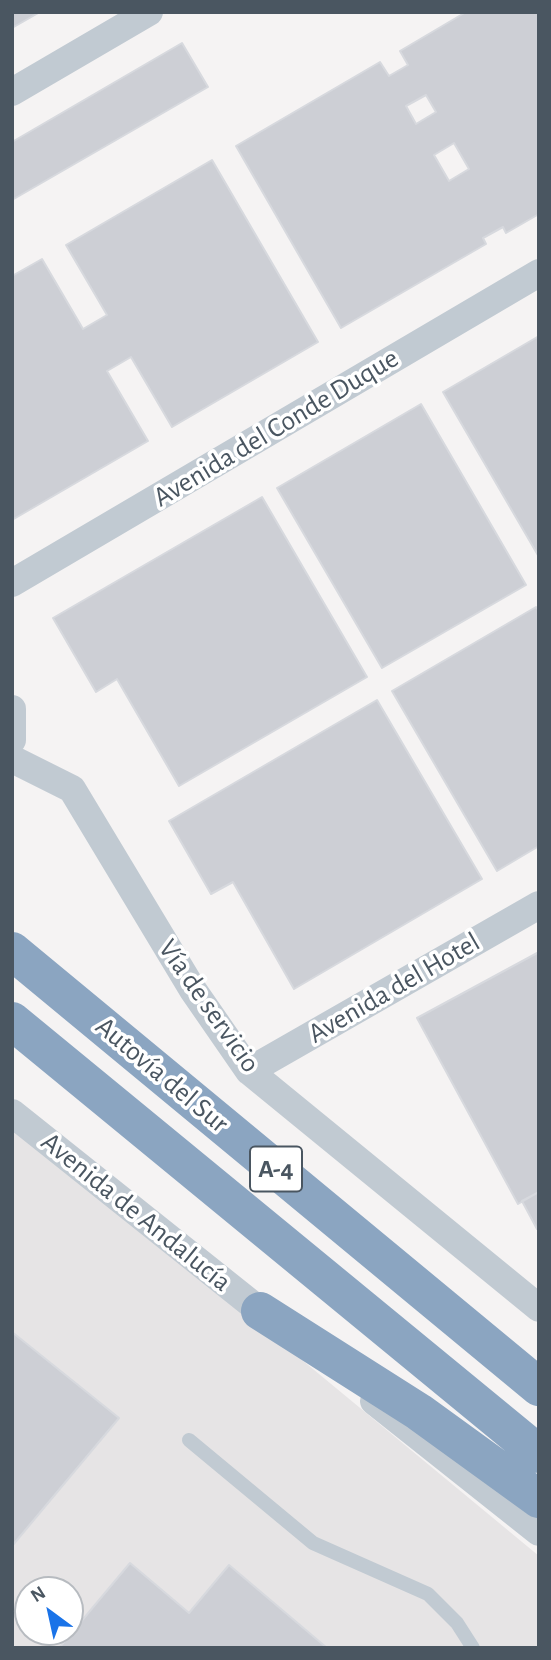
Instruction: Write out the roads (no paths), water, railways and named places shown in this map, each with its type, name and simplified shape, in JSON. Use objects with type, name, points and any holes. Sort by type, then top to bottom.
[{"type":"highway","name":"Autovía del Sur","points":[[12,951],[539,1387]]},
{"type":"highway","name":"Autovía del Sur","points":[[12,1021],[539,1454]]},
{"type":"highway","points":[[260,1311],[419,1412],[539,1499]]},
{"type":"street","points":[[12,92],[149,12]]},
{"type":"street","name":"Avenida del Conde Duque","points":[[12,583],[539,273]]},
{"type":"street","points":[[12,709],[12,740]]},
{"type":"street","name":"Vía de servicio","points":[[12,759],[72,789],[193,990],[249,1071],[539,1308]]},
{"type":"street","name":"Avenida del Hotel","points":[[249,1071],[539,905]]},
{"type":"street","name":"Avenida de Andalucía","points":[[12,1113],[260,1311]]},
{"type":"street","points":[[260,1311],[539,1532]]},
{"type":"lane","points":[[189,1440],[313,1543],[428,1594],[457,1623],[473,1648]]}]
